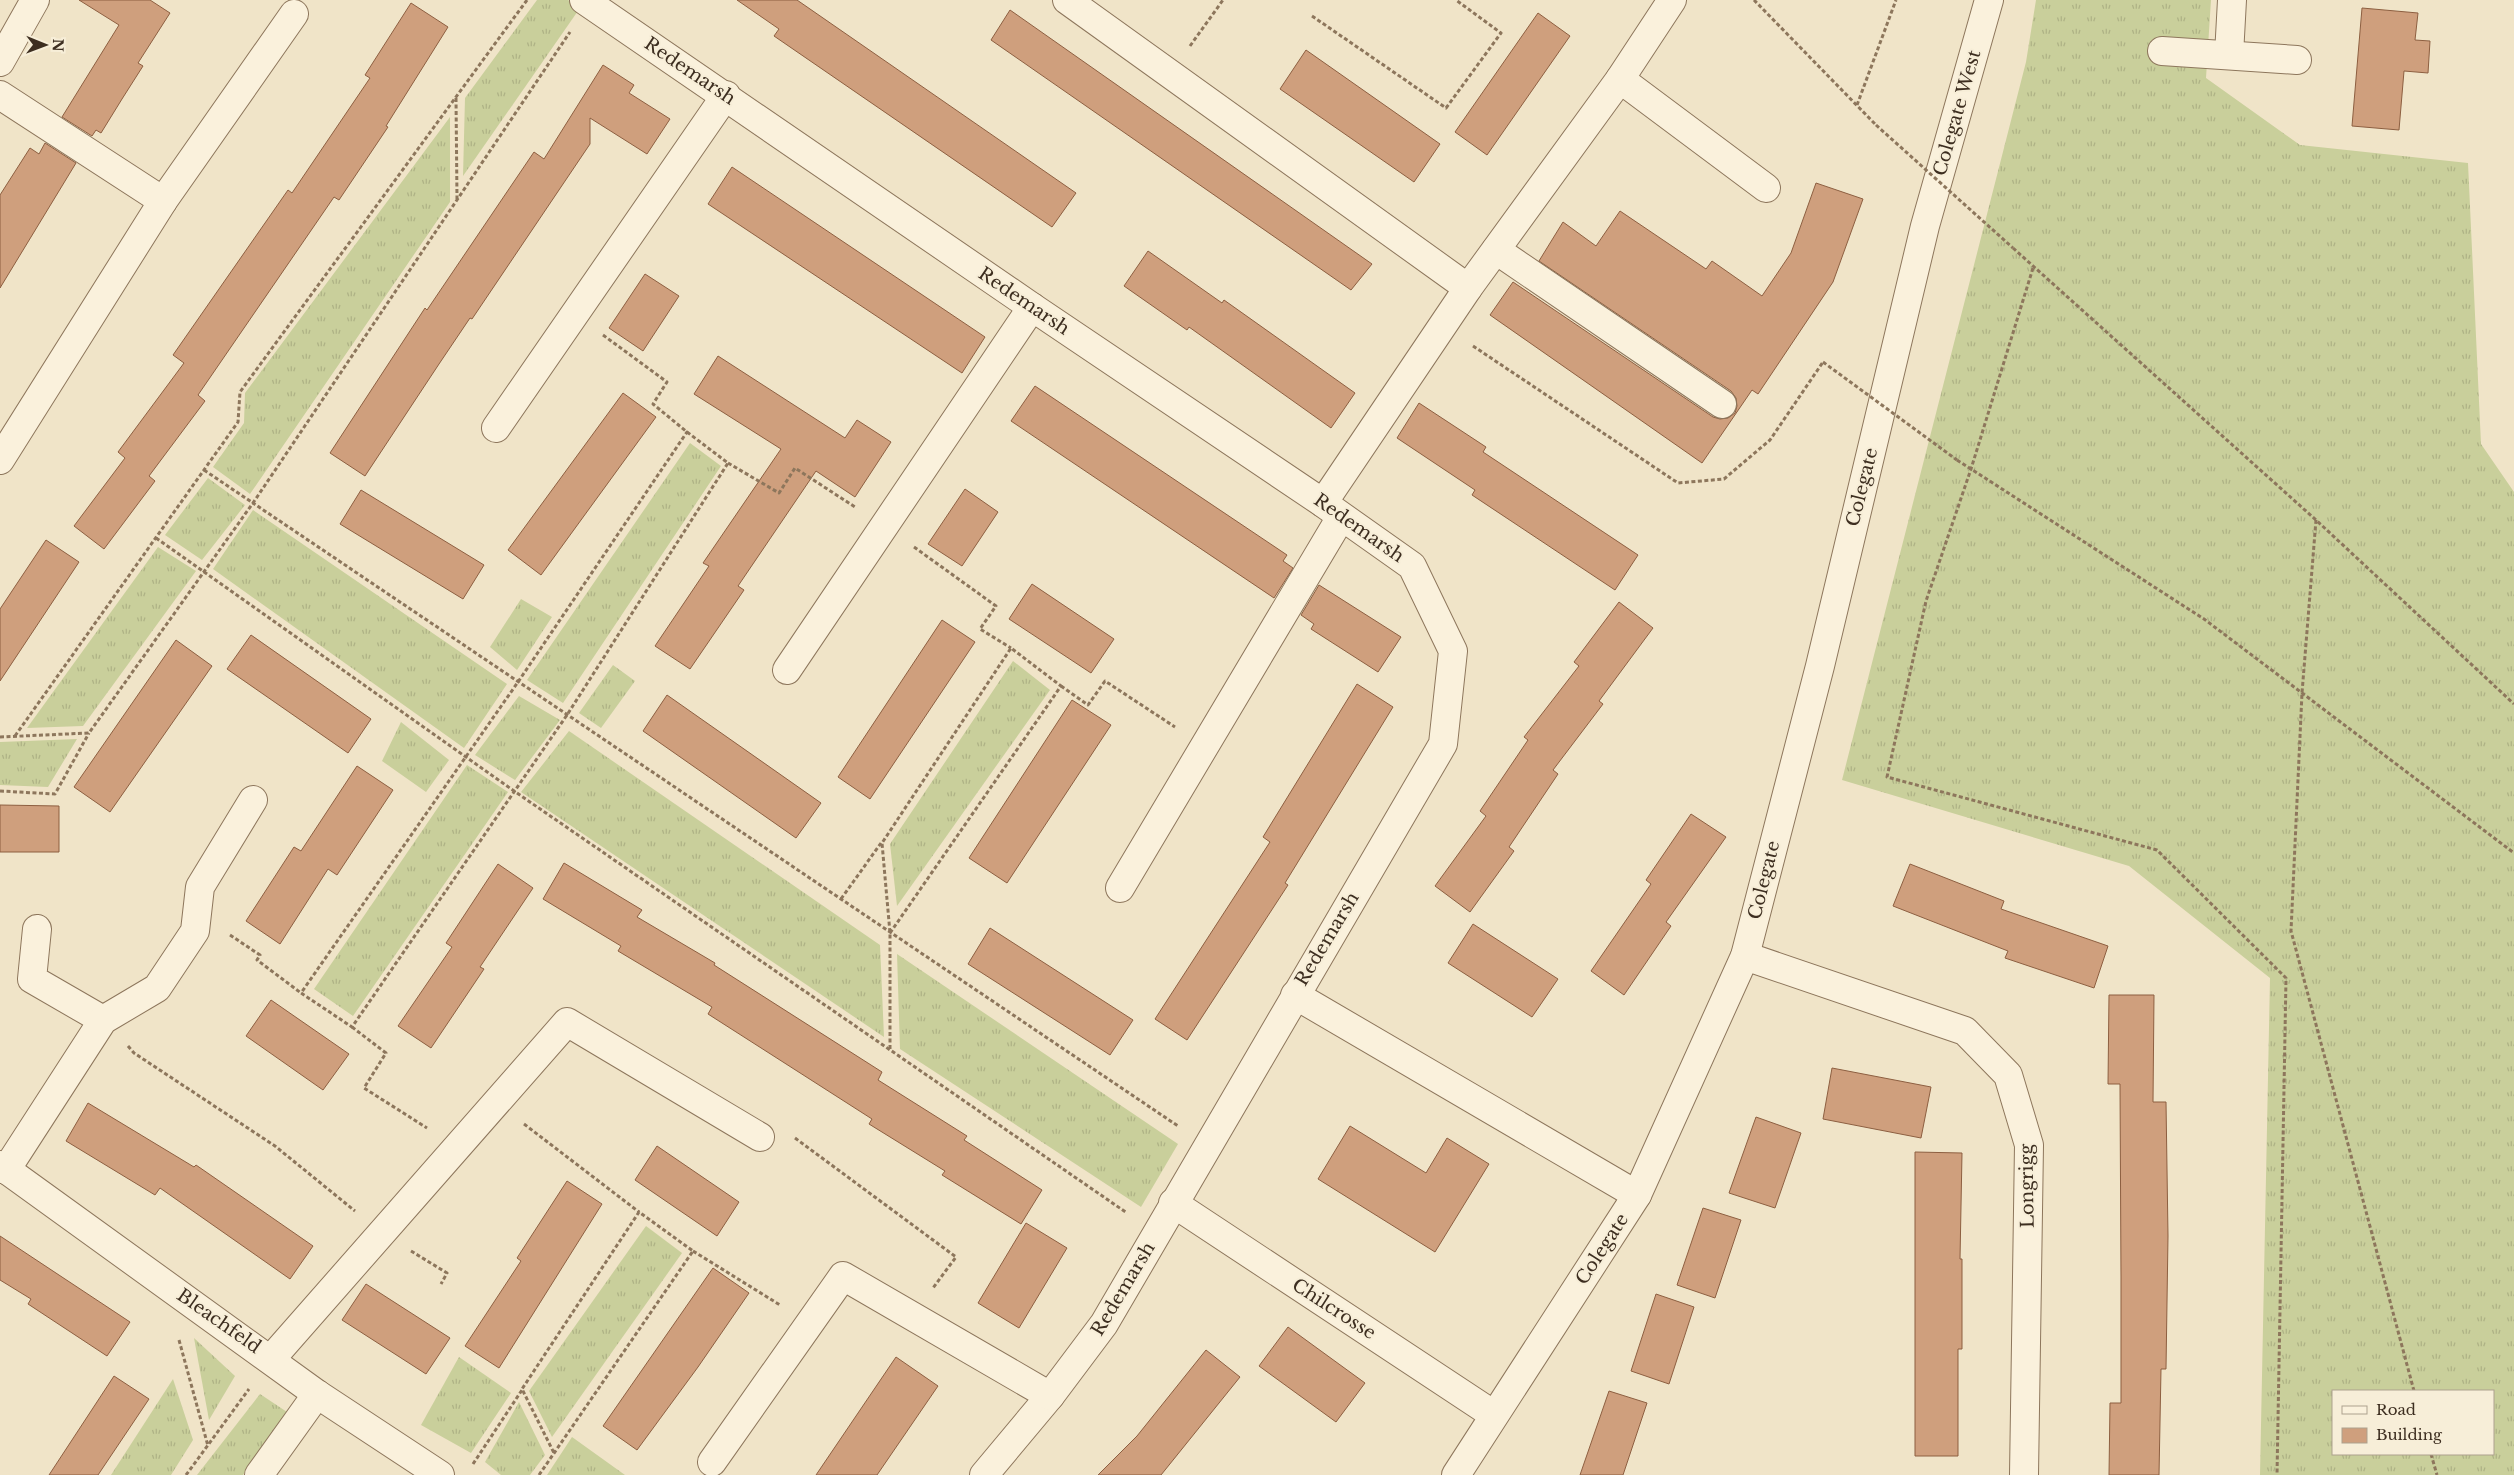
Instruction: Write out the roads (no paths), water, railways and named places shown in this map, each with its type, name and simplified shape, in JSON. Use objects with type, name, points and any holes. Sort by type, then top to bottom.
[{"type":"street","points":[[0,62],[35,0]]},
{"type":"street","points":[[1067,0],[1468,288]]},
{"type":"street","points":[[1120,888],[1205,746],[1332,510],[1442,326],[1620,79],[1672,0]]},
{"type":"street","name":"Colegate West","points":[[1925,226],[1989,0]]},
{"type":"street","points":[[2229,55],[2232,0]]},
{"type":"street","name":"Redemarsh","points":[[587,2],[726,95],[1032,307],[1412,566],[1452,651],[1443,744],[1104,1324],[1050,1396],[984,1475]]},
{"type":"street","points":[[0,460],[163,201],[294,14]]},
{"type":"street","points":[[2162,51],[2297,60]]},
{"type":"street","points":[[1620,79],[1766,188]]},
{"type":"street","points":[[0,95],[163,201]]},
{"type":"street","points":[[496,428],[726,95]]},
{"type":"street","name":"Colegate","points":[[1456,1475],[1637,1195],[1745,956],[1822,656],[1925,226]]},
{"type":"street","points":[[1496,250],[1722,404]]},
{"type":"street","points":[[787,670],[1032,307]]},
{"type":"street","points":[[3,1167],[103,1020],[157,988],[195,931],[200,887],[253,800]]},
{"type":"street","points":[[37,929],[32,979],[103,1020]]},
{"type":"street","name":"Longrigg","points":[[1745,956],[1965,1031],[2008,1075],[2029,1145],[2024,1475]]},
{"type":"street","points":[[1295,995],[1637,1195]]},
{"type":"street","points":[[271,1358],[458,1148],[566,1022],[760,1137]]},
{"type":"street","name":"Bleachfeld","points":[[3,1167],[271,1358],[317,1394],[440,1475]]},
{"type":"street","name":"Chilcrosse","points":[[1174,1203],[1494,1414]]},
{"type":"street","points":[[712,1462],[843,1276],[1050,1396]]},
{"type":"street","points":[[259,1475],[317,1394]]}]
